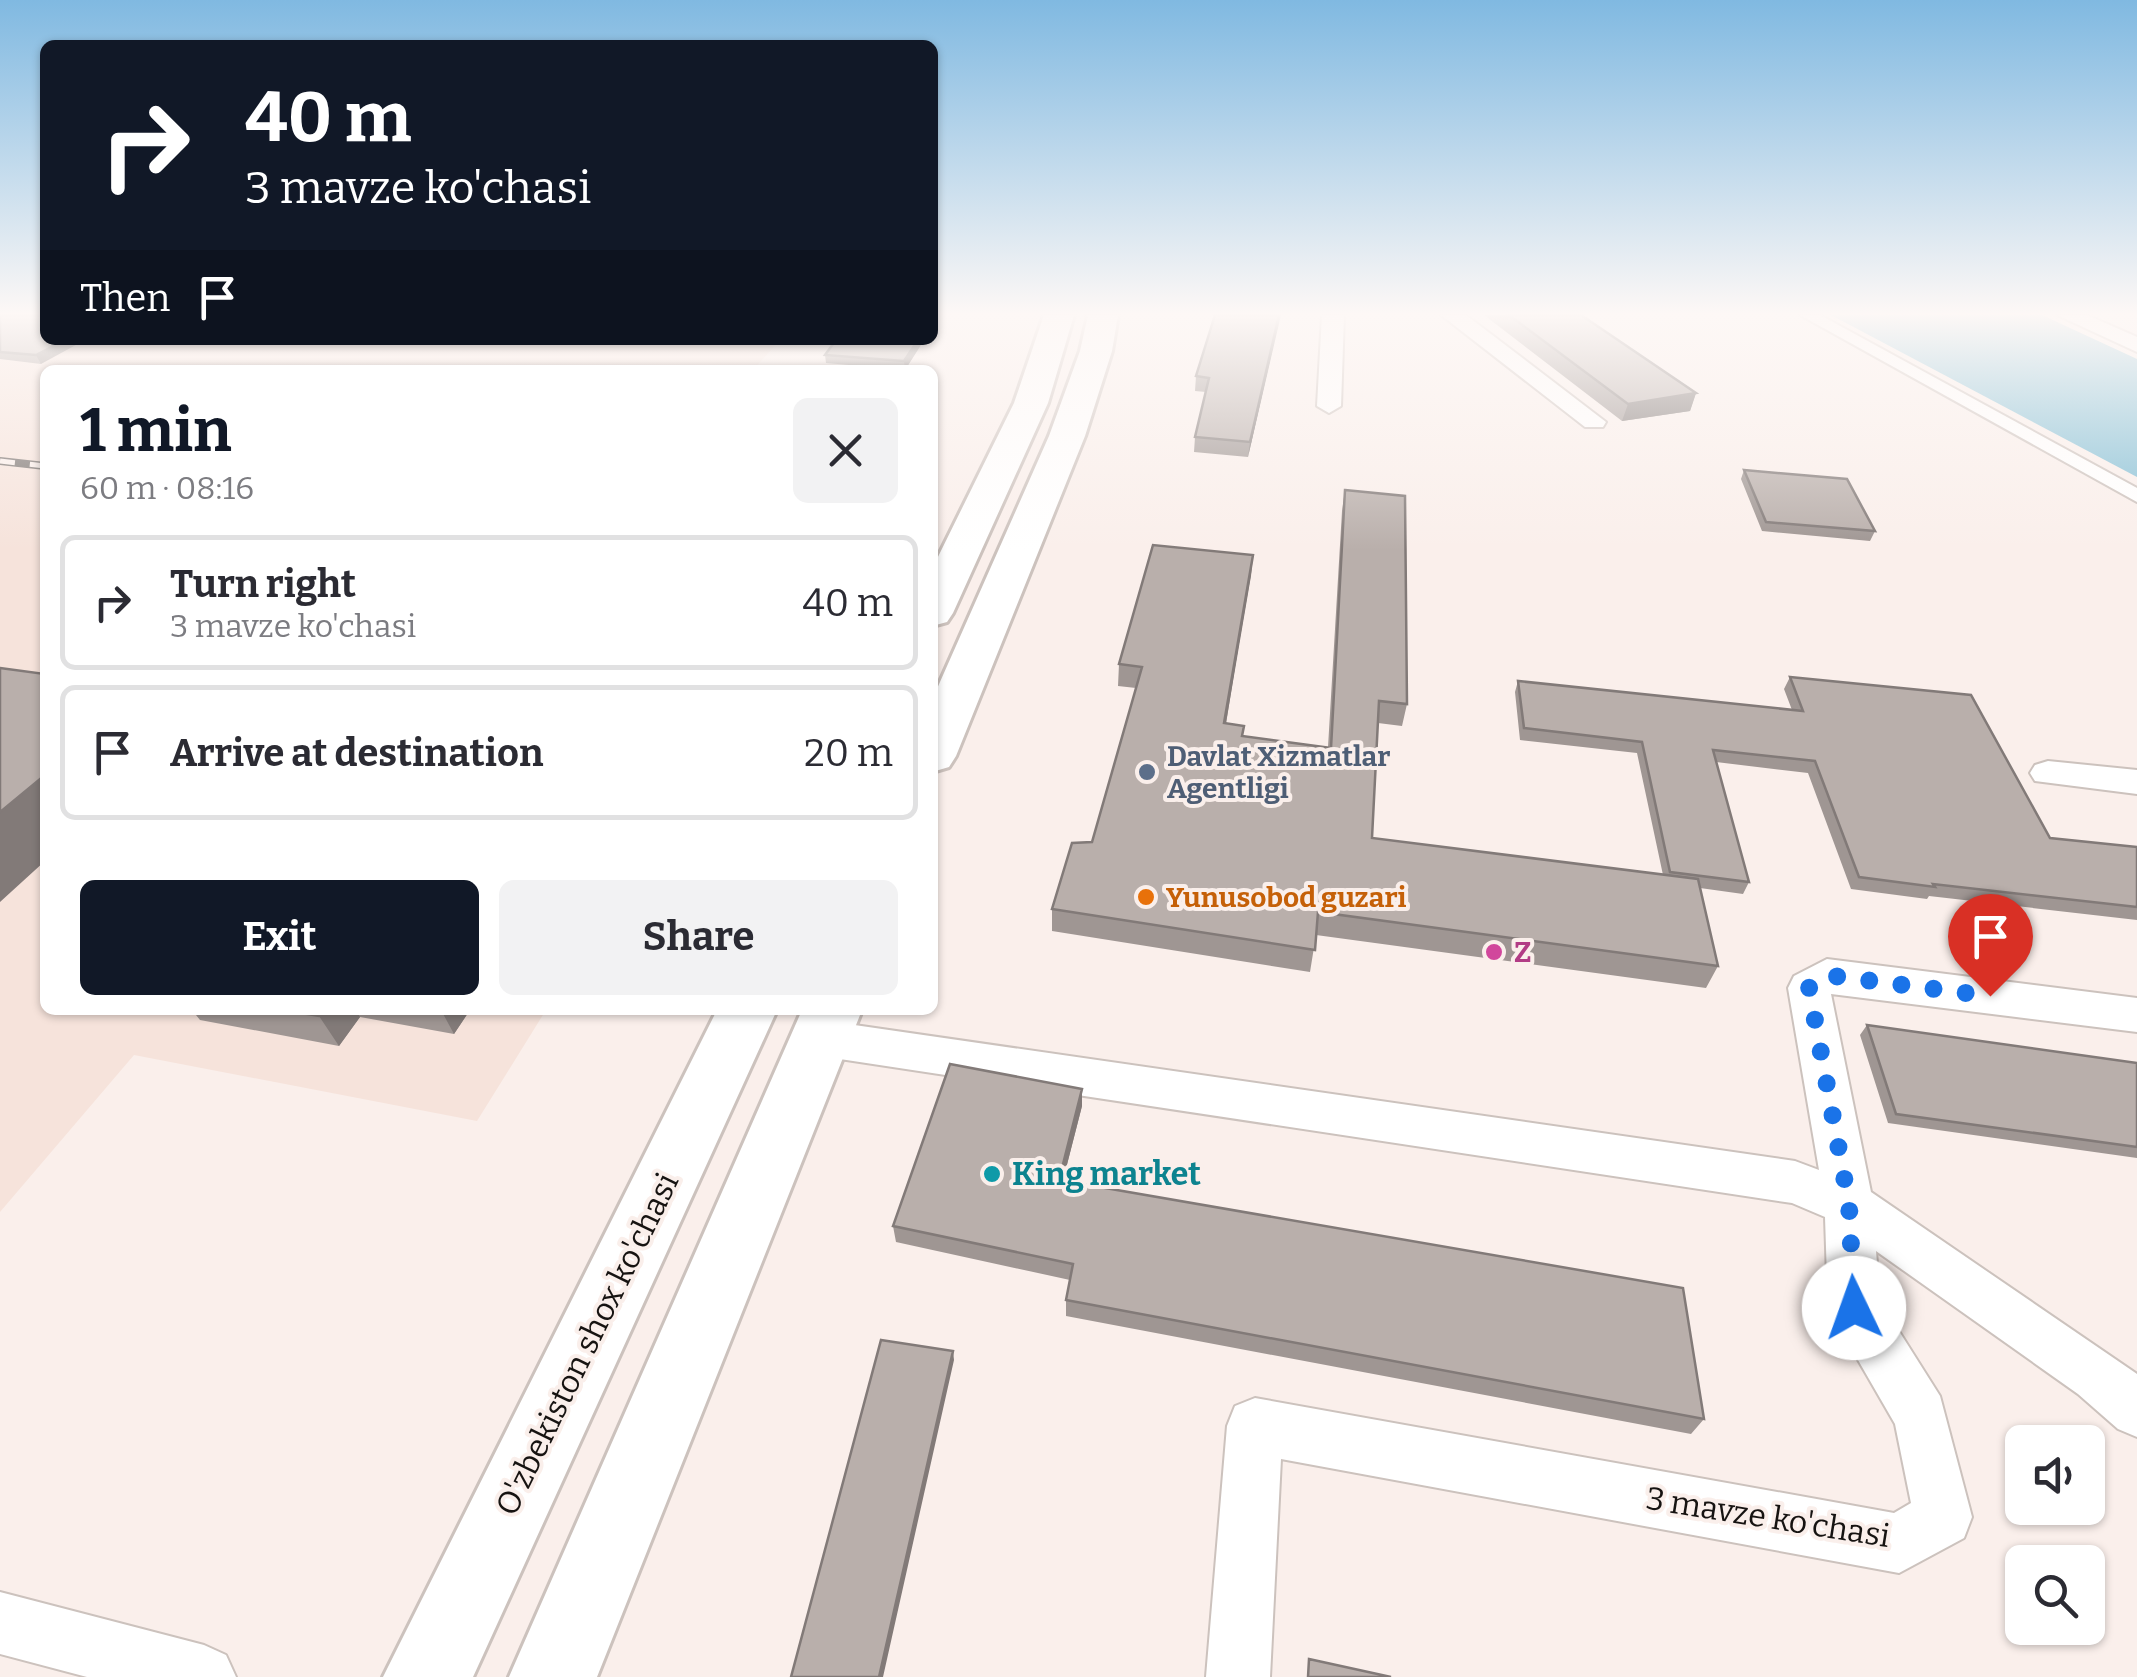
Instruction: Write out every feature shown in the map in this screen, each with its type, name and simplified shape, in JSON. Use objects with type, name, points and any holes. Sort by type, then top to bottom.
[{"type":"main road","points":[[938,599],[1034,393]]},
{"type":"main road","points":[[938,742],[1082,393]]},
{"type":"main road","name":"O'zbekiston shox ko'chasi","points":[[428,1677],[745,1015]]},
{"type":"main road","points":[[553,1677],[826,1024]]},
{"type":"street","points":[[1329,406],[1330,393]]},
{"type":"street","points":[[1556,393],[1594,422]]},
{"type":"street","points":[[1950,393],[2137,496]]},
{"type":"street","points":[[2048,774],[2137,782]]},
{"type":"street","name":"3 mavze ko'chasi","points":[[1238,1677],[1255,1426],[1899,1544],[1943,1517],[1920,1415],[1854,1308],[1849,1204],[1809,999],[1815,980],[1842,976],[2137,1016]]},
{"type":"street","points":[[826,1024],[1761,1174],[1849,1204],[2097,1374],[2137,1410]]},
{"type":"street","points":[[0,1624],[204,1677]]},
{"type":"shaded area","points":[[0,393],[40,393],[40,1015],[543,1015],[477,1121],[134,1055],[0,1212]]},
{"type":"water","points":[[1979,393],[2137,393],[2137,477]]},
{"type":"building","points":[[1205,393],[1261,393],[1250,442],[1195,437]]},
{"type":"building","points":[[1614,393],[1694,393],[1628,404]]},
{"type":"building","points":[[1744,470],[1847,479],[1875,531],[1766,522]]},
{"type":"building","points":[[1345,490],[1405,496],[1407,704],[1379,701],[1372,838],[1698,879],[1718,966],[1318,912],[1315,950],[1052,909],[1072,843],[1092,842],[1142,667],[1119,664],[1153,545],[1253,555],[1224,723],[1244,726],[1242,736],[1331,748]]},
{"type":"building","points":[[0,668],[40,673],[40,779],[0,812]]},
{"type":"building","points":[[1790,677],[1971,695],[2050,838],[2137,847],[2137,907],[1859,877],[1815,761],[1713,750],[1749,882],[1670,872],[1642,742],[1524,728],[1518,681],[1803,711]]},
{"type":"building","points":[[1867,1025],[2137,1063],[2137,1147],[1896,1114]]},
{"type":"building","points":[[950,1064],[1082,1089],[1059,1180],[1683,1288],[1704,1419],[1066,1300],[1073,1264],[893,1226]]},
{"type":"building","points":[[881,1340],[953,1351],[879,1677],[791,1677]]},
{"type":"building","points":[[1309,1659],[1391,1677],[1308,1677]]},
{"type":"railway","points":[[0,461],[40,465]]},
{"type":"place","name":"Davlat Xizmatlar Agentligi","points":[[1147,772]]},
{"type":"place","name":"Yunusobod guzari","points":[[1146,897]]},
{"type":"place","name":"Z","points":[[1494,952]]},
{"type":"place","name":"King market","points":[[992,1174]]},
{"type":"route","points":[[1854,1308],[1849,1204],[1809,988],[1826,975],[1990,996]]}]
